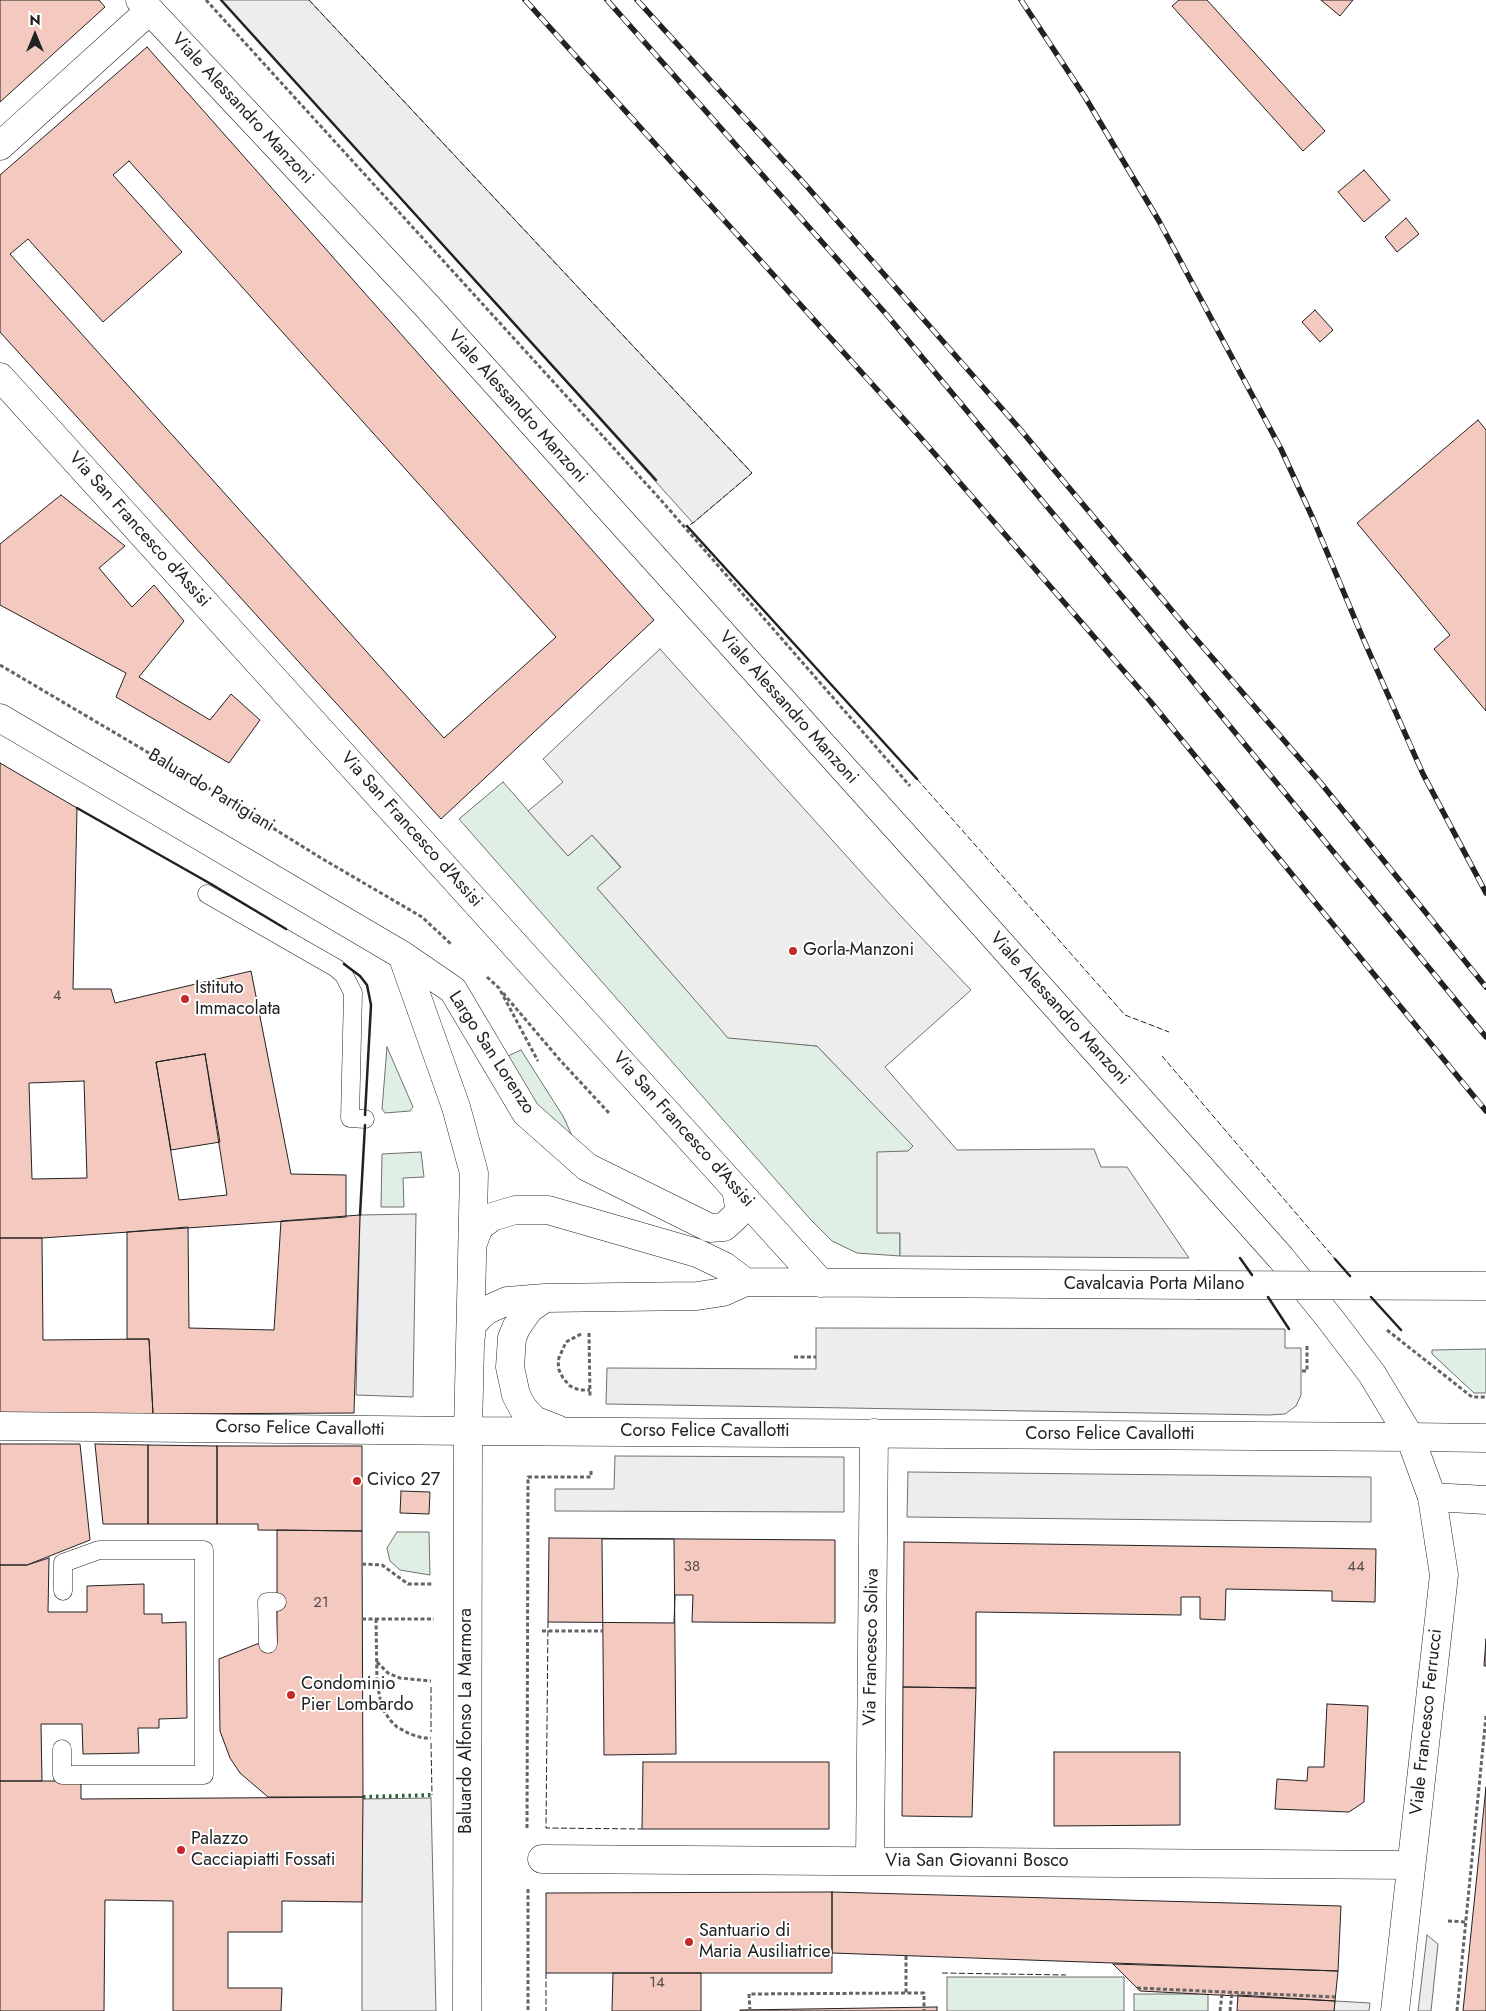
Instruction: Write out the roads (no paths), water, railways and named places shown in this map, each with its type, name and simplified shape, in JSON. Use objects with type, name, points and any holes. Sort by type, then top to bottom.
[{"type":"main road","points":[[0,146],[145,5]]},
{"type":"main road","name":"Viale Alessandro Manzoni","points":[[145,5],[427,306],[1282,1258],[1372,1374],[1410,1437]]},
{"type":"main road","name":"Via San Francesco d'Assisi","points":[[0,377],[821,1283]]},
{"type":"main road","points":[[0,718],[402,955]]},
{"type":"main road","name":"Largo San Lorenzo","points":[[402,955],[453,990],[526,1112],[588,1167],[710,1228],[724,1227],[736,1215],[739,1206],[736,1189]]},
{"type":"main road","name":"Largo San Lorenzo","points":[[402,955],[456,1107],[474,1173],[468,1430]]},
{"type":"main road","name":"Largo San Lorenzo","points":[[473,1244],[479,1226],[492,1217],[515,1210],[548,1210],[697,1253],[724,1266],[745,1282]]},
{"type":"main road","name":"Largo San Lorenzo","points":[[472,1274],[488,1289],[518,1299]]},
{"type":"main road","name":"Largo San Lorenzo","points":[[470,1338],[471,1326],[480,1316],[496,1305],[518,1299],[697,1296],[723,1292],[745,1282],[821,1283]]},
{"type":"main road","name":"Cavalcavia Porta Milano","points":[[821,1283],[1486,1286]]},
{"type":"main road","points":[[545,1298],[529,1309],[521,1318],[512,1338],[510,1367],[512,1381],[516,1395],[523,1408],[534,1420],[550,1427],[569,1431]]},
{"type":"main road","name":"Corso Felice Cavallotti","points":[[0,1426],[1486,1438]]},
{"type":"main road","name":"Baluardo Alfonso La Marmora","points":[[467,2011],[468,1430]]},
{"type":"main road","name":"Via Francesco Soliva","points":[[870,1861],[874,1433]]},
{"type":"main road","name":"Viale Francesco Ferrucci","points":[[1395,2011],[1444,1575],[1432,1497],[1410,1437]]},
{"type":"main road","points":[[1432,1497],[1486,1500]]},
{"type":"main road","name":"Via San Giovanni Bosco","points":[[542,1859],[1411,1865]]},
{"type":"lane","points":[[207,894],[336,968],[344,975],[353,993],[350,1118],[365,1119]]},
{"type":"lane","points":[[62,1749],[62,1775],[204,1775],[204,1550],[99,1550],[63,1563],[63,1592]]},
{"type":"lane","points":[[268,1644],[267,1602],[277,1602]]},
{"type":"railway","points":[[525,0],[920,437],[1150,701],[1486,1111]]},
{"type":"railway","points":[[607,0],[886,314],[1172,656],[1486,1037]]},
{"type":"railway","points":[[637,0],[803,182],[1019,428],[1190,632],[1320,782],[1486,987]]},
{"type":"railway","points":[[1021,0],[1085,97],[1159,221],[1281,449],[1423,774],[1486,893]]},
{"type":"place","name":"Gorla-Manzoni","points":[[793,951]]},
{"type":"place","name":"Istituto Immacolata","points":[[185,999]]},
{"type":"place","name":"Civico 27","points":[[357,1481]]},
{"type":"place","name":"Condominio Pier Lombardo","points":[[291,1695]]},
{"type":"place","name":"Palazzo Cacciapiatti Fossati","points":[[181,1850]]},
{"type":"place","name":"Santuario di Maria Ausiliatrice","points":[[689,1942]]}]
